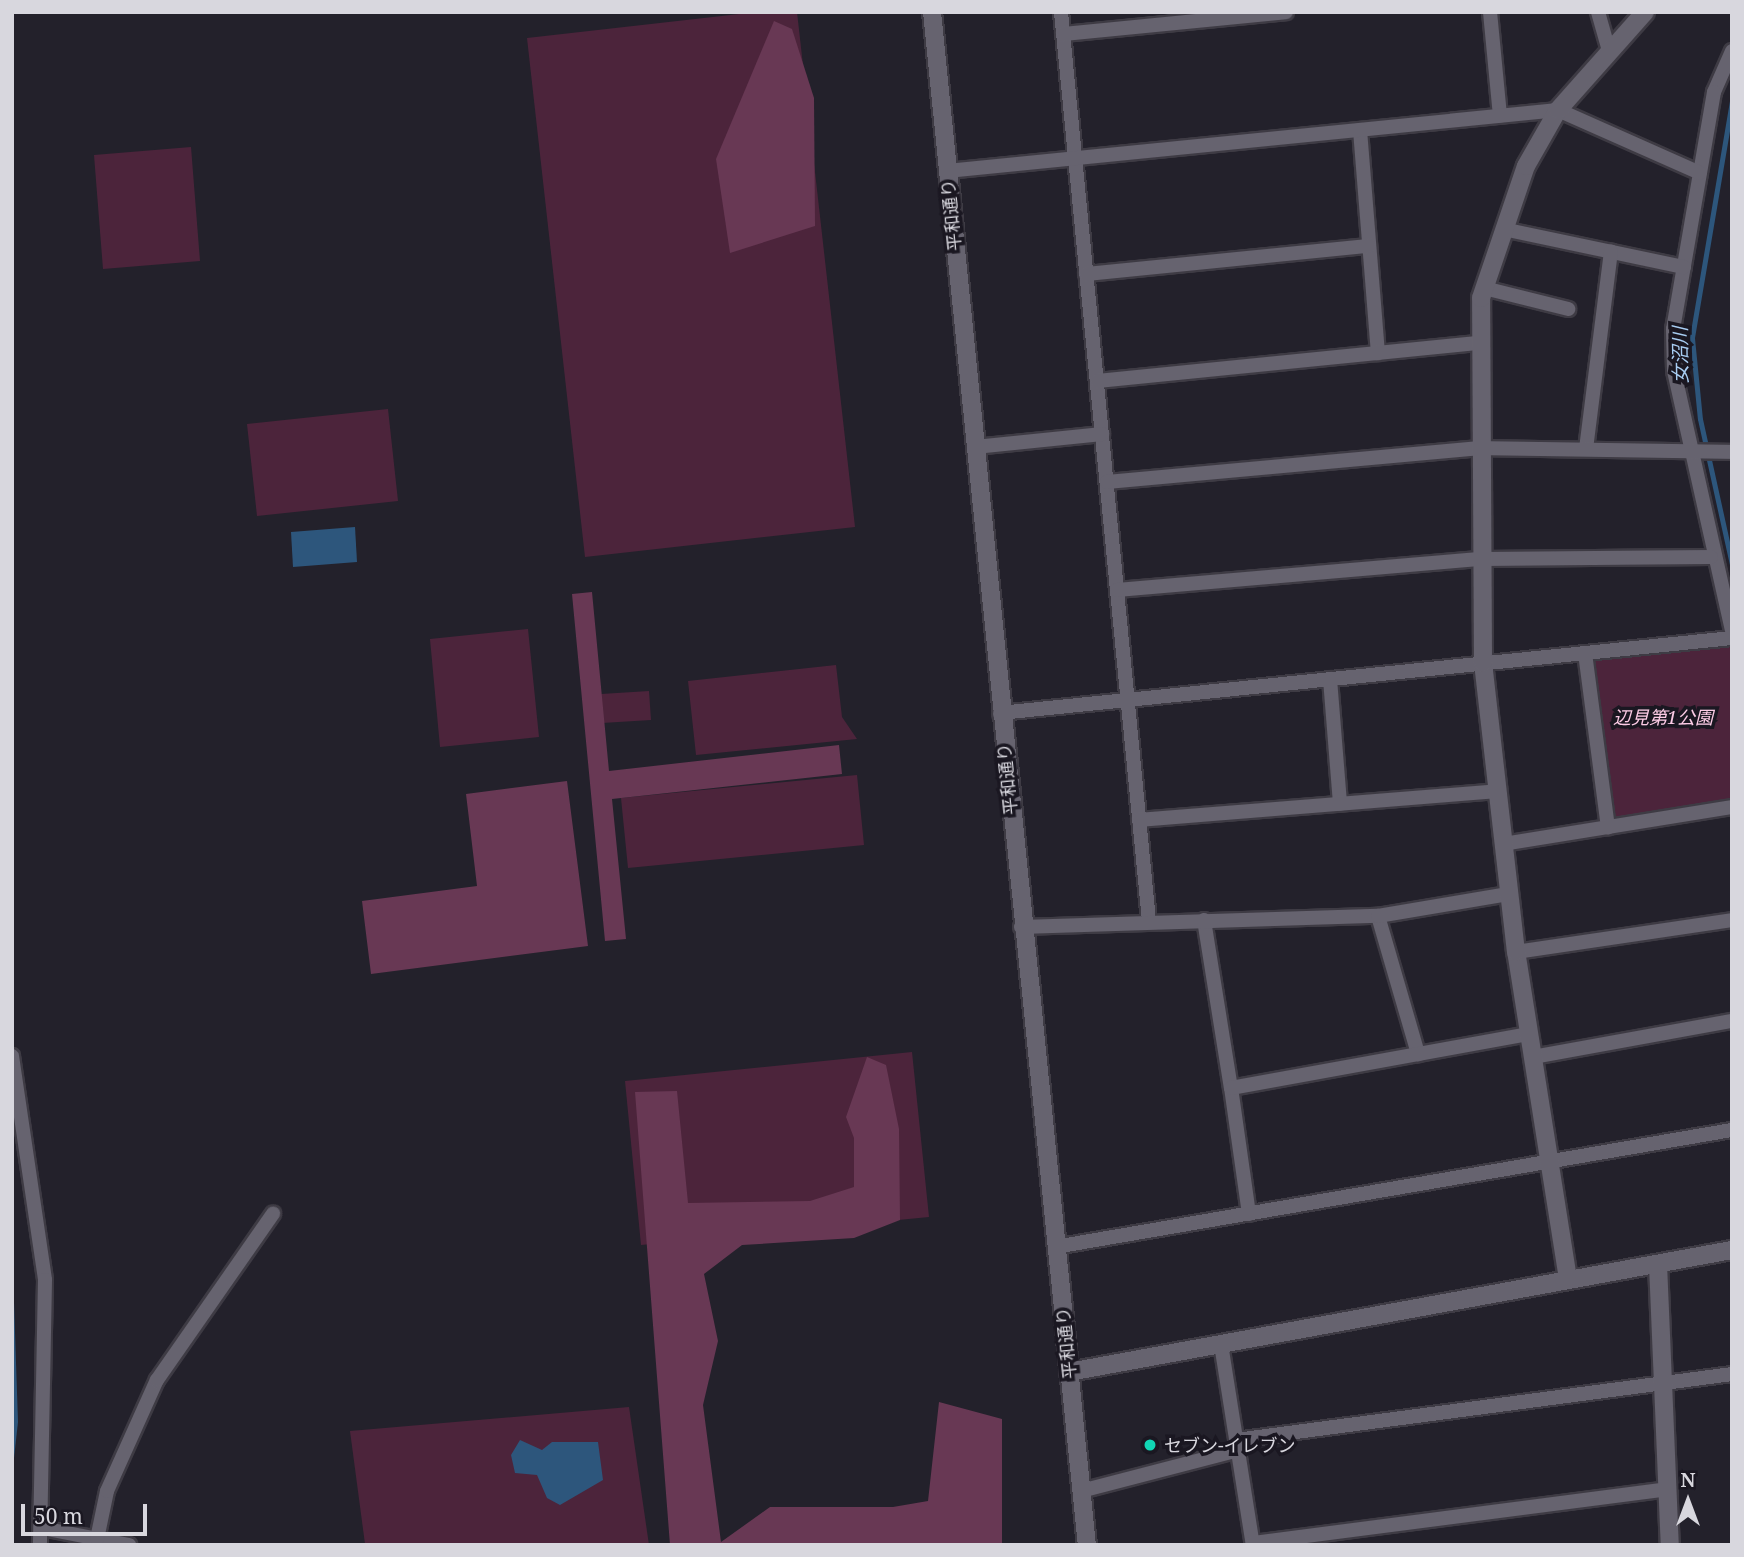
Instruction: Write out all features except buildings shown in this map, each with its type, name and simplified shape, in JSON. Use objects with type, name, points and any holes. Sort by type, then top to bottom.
[{"type":"street","name":"平和通り","points":[[932,12],[1021,927],[1087,1545]]},
{"type":"street","points":[[1061,12],[1149,921]]},
{"type":"street","points":[[1063,34],[1286,12]]},
{"type":"street","points":[[1490,12],[1500,116]]},
{"type":"street","points":[[1598,12],[1609,51]]},
{"type":"street","points":[[1568,1279],[1516,952],[1483,663],[1480,342],[1484,288],[1526,166],[1558,110],[1645,12]]},
{"type":"street","points":[[1732,51],[1714,92],[1684,267],[1674,371],[1711,557],[1732,630]]},
{"type":"street","points":[[947,171],[1558,110],[1700,173]]},
{"type":"street","points":[[1360,130],[1378,353]]},
{"type":"street","points":[[1503,229],[1684,267]]},
{"type":"street","points":[[1086,274],[1369,246]]},
{"type":"street","points":[[1586,449],[1611,252]]},
{"type":"street","points":[[1484,288],[1568,309]]},
{"type":"street","points":[[1097,381],[1480,342]]},
{"type":"street","points":[[975,447],[1102,434]]},
{"type":"street","points":[[1107,482],[1481,448],[1732,452]]},
{"type":"street","points":[[1117,590],[1482,559],[1711,557]]},
{"type":"street","points":[[1000,713],[1732,638]]},
{"type":"street","points":[[1585,653],[1608,827]]},
{"type":"street","points":[[1330,679],[1340,804]]},
{"type":"street","points":[[1139,820],[1497,791]]},
{"type":"street","points":[[1503,844],[1732,807]]},
{"type":"street","points":[[1021,927],[1378,916],[1508,894]]},
{"type":"street","points":[[1378,916],[1419,1054]]},
{"type":"street","points":[[1204,920],[1249,1214]]},
{"type":"street","points":[[1516,952],[1732,920]]},
{"type":"street","points":[[1533,1057],[1732,1021]]},
{"type":"street","points":[[1231,1088],[1529,1034]]},
{"type":"street","points":[[12,1056],[45,1280],[40,1545]]},
{"type":"street","points":[[1055,1247],[1732,1130]]},
{"type":"street","points":[[97,1539],[107,1492],[156,1380],[273,1214]]},
{"type":"street","points":[[1069,1372],[1732,1250]]},
{"type":"street","points":[[1658,1264],[1670,1545]]},
{"type":"street","points":[[1221,1344],[1253,1544],[1668,1489]]},
{"type":"street","points":[[1081,1491],[1237,1445],[1664,1386],[1732,1374]]},
{"type":"street","points":[[42,1528],[129,1545]]},
{"type":"green space","points":[[757,12],[797,12],[855,527],[585,557],[527,38]]},
{"type":"green space","points":[[191,147],[200,261],[103,269],[94,155]]},
{"type":"green space","points":[[388,409],[398,501],[257,516],[247,424]]},
{"type":"green space","points":[[528,629],[539,737],[440,747],[430,639]]},
{"type":"green space","name":"辺見第1公園","points":[[1732,638],[1732,807],[1608,827],[1585,653]]},
{"type":"green space","points":[[836,665],[842,717],[857,739],[696,755],[688,681]]},
{"type":"green space","points":[[649,691],[651,720],[602,723],[601,694]]},
{"type":"green space","points":[[857,775],[864,845],[628,868],[621,798]]},
{"type":"green space","points":[[912,1052],[929,1217],[641,1245],[625,1081]]},
{"type":"green space","points":[[629,1407],[649,1545],[365,1544],[350,1431]]},
{"type":"shaded area","points":[[774,21],[792,29],[814,98],[815,226],[730,253],[716,159]]},
{"type":"shaded area","points":[[592,592],[609,771],[839,745],[842,774],[612,799],[626,939],[605,941],[572,594]]},
{"type":"shaded area","points":[[567,781],[588,946],[371,974],[362,901],[477,886],[466,794]]},
{"type":"shaded area","points":[[867,1057],[886,1065],[899,1129],[900,1220],[854,1238],[742,1245],[704,1274],[718,1341],[703,1405],[721,1542],[770,1507],[893,1507],[928,1501],[939,1402],[1002,1419],[1002,1545],[670,1545],[635,1092],[677,1091],[688,1203],[810,1201],[854,1187],[854,1138],[846,1117]]},
{"type":"water","points":[[355,527],[357,562],[293,567],[291,532]]},
{"type":"water","points":[[12,1242],[18,1422],[12,1476]]},
{"type":"water","points":[[520,1440],[542,1450],[552,1442],[598,1442],[603,1480],[560,1505],[547,1498],[537,1475],[515,1473],[511,1455]]},
{"type":"waterway","name":"女沼川","points":[[1732,101],[1692,338],[1700,419],[1732,565]]},
{"type":"place","name":"セブン-イレブン","points":[[1150,1445]]}]
